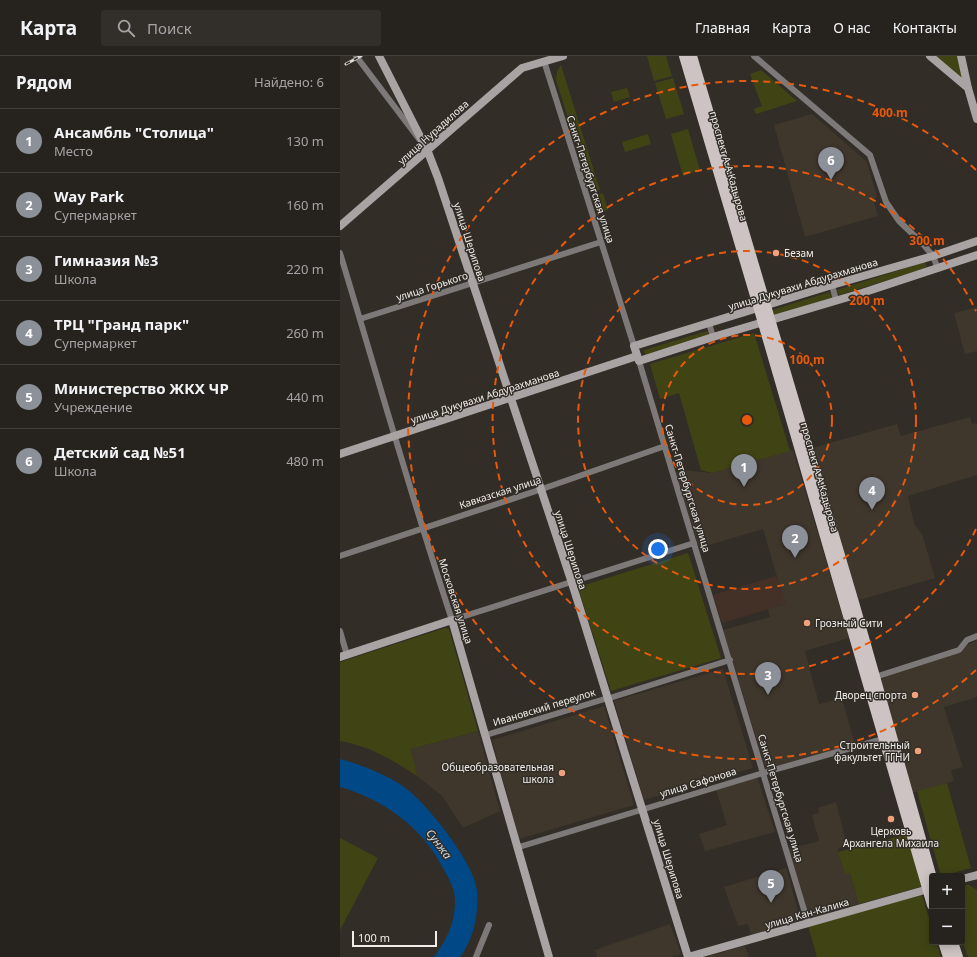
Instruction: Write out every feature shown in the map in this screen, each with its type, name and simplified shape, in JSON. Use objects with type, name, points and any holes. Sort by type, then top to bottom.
[{"type":"main road","name":"проспект А.А.Кадырова","points":[[684,56],[763,307]]},
{"type":"main road","name":"проспект А.А.Кадырова","points":[[692,56],[883,739],[929,885]]},
{"type":"main road","name":"проспект А.А.Кадырова","points":[[766,321],[875,678],[931,873]]},
{"type":"main road","points":[[945,945],[948,957]]},
{"type":"main road","points":[[954,945],[958,957]]},
{"type":"street","name":"улица Шерипова","points":[[356,56],[428,152]]},
{"type":"street","name":"улица Шерипова","points":[[379,56],[428,152],[473,283],[610,697],[688,957]]},
{"type":"street","name":"улица Нурадилова","points":[[340,226],[428,152],[522,68],[564,56]]},
{"type":"street","points":[[754,56],[870,155],[886,202],[898,221],[922,243],[933,256],[938,269]]},
{"type":"street","points":[[930,56],[968,88]]},
{"type":"street","points":[[961,56],[977,119]]},
{"type":"street","name":"Санкт-Петербургская улица","points":[[544,61],[665,446],[808,923]]},
{"type":"street","name":"улица Горького","points":[[360,319],[600,242]]},
{"type":"street","name":"улица Дукувахи Абдурахманова","points":[[634,346],[832,285],[933,256],[974,242]]},
{"type":"street","points":[[974,242],[975,256]]},
{"type":"street","name":"Московская улица","points":[[340,253],[396,436],[422,528],[452,620],[549,957]]},
{"type":"street","name":"улица Дукувахи Абдурахманова","points":[[340,454],[510,398],[938,269],[975,256]]},
{"type":"street","points":[[832,285],[836,300]]},
{"type":"street","points":[[709,323],[713,337]]},
{"type":"street","name":"Кавказская улица","points":[[340,556],[542,489],[665,446]]},
{"type":"street","points":[[340,631],[344,656],[452,620],[572,583],[694,542]]},
{"type":"street","points":[[875,678],[959,650],[967,640],[977,636]]},
{"type":"street","name":"Ивановский переулок","points":[[486,735],[730,660]]},
{"type":"street","name":"улица Сафонова","points":[[518,847],[763,773],[883,739]]},
{"type":"street","points":[[965,878],[977,875]]},
{"type":"street","name":"улица Кан-Калика","points":[[688,957],[929,888]]},
{"type":"street","points":[[476,957],[489,925]]},
{"type":"shaded area","points":[[812,114],[867,162],[877,197],[873,199],[878,216],[805,237],[774,125]]},
{"type":"shaded area","points":[[977,307],[977,351],[965,354],[954,313]]},
{"type":"shaded area","points":[[970,417],[972,424],[977,423],[977,475],[908,496],[914,524],[922,534],[935,578],[856,601],[812,448],[897,424],[901,436]]},
{"type":"shaded area","points":[[793,450],[849,638],[805,651],[819,704],[842,698],[856,748],[767,773],[723,630],[770,617],[768,609],[785,604],[763,529],[699,548],[676,473],[682,470],[712,473]]},
{"type":"shaded area","points":[[776,576],[786,604],[722,623],[713,595]]},
{"type":"shaded area","points":[[977,641],[977,697],[944,707],[963,767],[951,770],[954,781],[912,793],[879,679]]},
{"type":"shaded area","points":[[723,669],[753,768],[644,800],[614,701]]},
{"type":"shaded area","name":"Общеобразовательная школа","points":[[604,706],[634,805],[519,839],[492,740]]},
{"type":"shaded area","points":[[478,731],[500,811],[463,828],[442,796],[417,776],[411,749]]},
{"type":"shaded area","points":[[757,777],[775,832],[705,851],[699,834],[727,825],[716,790]]},
{"type":"shaded area","points":[[836,802],[847,846],[838,848],[838,852],[845,874],[850,873],[859,904],[809,918],[789,849],[819,841],[812,815],[819,813],[818,808]]},
{"type":"shaded area","points":[[786,868],[801,921],[751,935],[748,924],[738,926],[724,887]]},
{"type":"shaded area","points":[[670,924],[681,954],[672,957],[597,957],[595,950]]},
{"type":"shaded area","points":[[745,946],[749,957],[705,957]]},
{"type":"green space","points":[[647,56],[666,56],[672,76],[654,81]]},
{"type":"green space","points":[[930,56],[961,56],[968,88]]},
{"type":"green space","points":[[561,65],[600,190],[594,192],[591,190],[556,80],[557,71]]},
{"type":"green space","points":[[761,70],[797,101],[756,114],[754,109],[762,106],[750,74]]},
{"type":"green space","points":[[673,78],[684,114],[666,119],[655,83]]},
{"type":"green space","points":[[627,88],[630,97],[614,102],[611,92]]},
{"type":"green space","points":[[688,129],[700,170],[683,176],[671,134]]},
{"type":"green space","points":[[648,134],[651,144],[625,152],[622,142]]},
{"type":"green space","points":[[603,193],[608,210],[597,213],[591,197]]},
{"type":"green space","points":[[925,262],[927,268],[839,295],[837,290]]},
{"type":"green space","points":[[830,292],[832,298],[774,316],[772,310]]},
{"type":"green space","points":[[707,331],[709,335],[645,355],[644,350]]},
{"type":"green space","points":[[754,333],[790,451],[712,473],[701,470],[679,393],[660,399],[650,364]]},
{"type":"green space","points":[[688,553],[721,658],[611,691],[578,587]]},
{"type":"green space","points":[[445,628],[449,629],[478,731],[411,749],[417,776],[380,754],[361,746],[340,741],[340,662]]},
{"type":"green space","points":[[947,783],[971,868],[952,873],[940,873],[917,791]]},
{"type":"green space","points":[[908,834],[923,886],[859,904],[850,873],[845,874],[838,852]]},
{"type":"green space","points":[[340,838],[378,858],[340,930]]},
{"type":"green space","points":[[965,885],[969,885],[977,890],[977,957],[968,957],[964,945],[965,945]]},
{"type":"green space","points":[[922,895],[929,918],[929,945],[937,945],[941,957],[817,957],[808,926]]},
{"type":"water","name":"Сунжа","points":[[340,759],[373,770],[404,787],[425,806],[459,850],[474,878],[477,890],[476,916],[472,934],[460,957],[434,957],[449,932],[455,904],[455,895],[452,886],[435,855],[414,829],[401,818],[372,800],[340,787]]},
{"type":"railway","points":[[346,64],[361,56]]},
{"type":"place","name":"Детский сад №51","points":[[831,180]]},
{"type":"place","name":"Безам","points":[[776,253]]},
{"type":"place","name":"Ансамбль \"Столица\"","points":[[744,487]]},
{"type":"place","name":"ТРЦ \"Гранд парк\"","points":[[872,510]]},
{"type":"place","name":"Way Park","points":[[795,558]]},
{"type":"place","name":"Грозный Сити","points":[[807,623]]},
{"type":"place","name":"Гимназия №3","points":[[768,695]]},
{"type":"place","name":"Дворец спорта","points":[[915,695]]},
{"type":"place","name":"Строительный факультет ГГНИ","points":[[918,751]]},
{"type":"place","name":"Общеобразовательная школа","points":[[562,773]]},
{"type":"place","name":"Церковь Архангела Михаила","points":[[891,819]]},
{"type":"place","name":"Министерство ЖКХ ЧР","points":[[771,903]]}]
